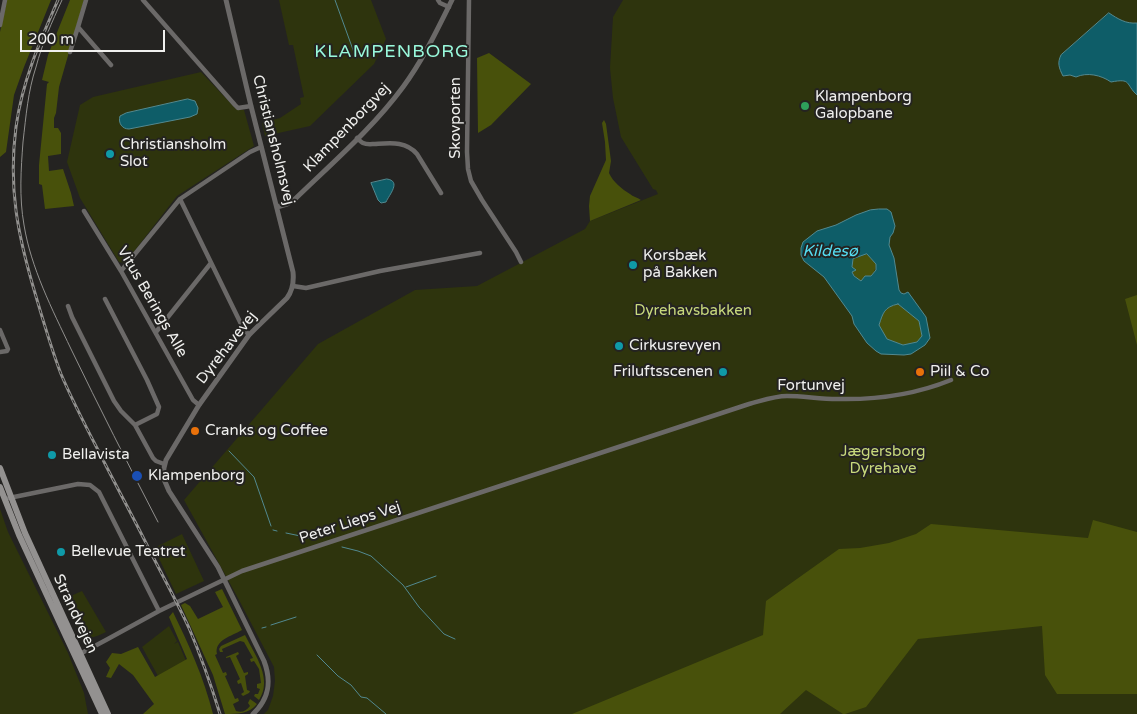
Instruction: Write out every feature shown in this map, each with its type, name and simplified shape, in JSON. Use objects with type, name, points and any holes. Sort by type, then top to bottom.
[{"type":"main road","name":"Strandvejen","points":[[0,468],[18,535],[108,714]]},
{"type":"main road","name":"Strandvejen","points":[[0,487],[8,498]]},
{"type":"main road","name":"Strandvejen","points":[[78,655],[102,714]]},
{"type":"street","points":[[0,25],[6,0]]},
{"type":"street","points":[[70,52],[86,0]]},
{"type":"street","points":[[143,0],[238,108],[251,106]]},
{"type":"street","name":"Christiansholmsvej","points":[[226,0],[293,272],[293,286]]},
{"type":"street","points":[[438,0],[448,7]]},
{"type":"street","name":"Klampenborgvej","points":[[276,207],[294,200],[375,120],[403,87],[427,49],[452,0]]},
{"type":"street","name":"Skovporten","points":[[469,0],[468,169],[471,181],[478,194],[521,262]]},
{"type":"street","points":[[78,27],[111,65]]},
{"type":"street","points":[[357,138],[364,144],[369,145],[392,143],[412,148],[440,192]]},
{"type":"street","points":[[122,271],[180,199],[250,152],[261,147]]},
{"type":"street","points":[[180,199],[243,328],[249,335]]},
{"type":"street","name":"Vitus Berings Alle","points":[[84,211],[122,271],[193,400],[199,405]]},
{"type":"street","points":[[293,286],[306,288],[380,271],[480,253]]},
{"type":"street","points":[[156,332],[212,263]]},
{"type":"street","name":"Dyrehavevej","points":[[164,464],[199,405],[249,335],[287,298],[293,286]]},
{"type":"street","points":[[105,299],[159,407],[157,414],[135,425]]},
{"type":"street","points":[[68,306],[114,401],[135,425],[153,458],[164,464],[166,486],[218,567],[264,661],[269,678],[266,697],[253,714]]},
{"type":"street","points":[[0,330],[8,349],[7,351],[0,352]]},
{"type":"street","name":"Fortunvej","points":[[644,439],[767,399],[786,396],[837,399],[892,396],[909,394],[951,380]]},
{"type":"street","name":"Peter Lieps Vej","points":[[78,655],[168,606],[242,571],[644,439]]},
{"type":"street","points":[[8,498],[78,484],[96,489],[159,611]]},
{"type":"green space","points":[[7,0],[51,0],[14,95],[6,152],[0,157],[0,32]]},
{"type":"green space","points":[[70,0],[84,0],[59,87],[54,118],[54,128],[58,128],[61,133],[61,154],[48,156],[49,171],[63,169],[74,206],[45,209],[42,185],[39,184],[39,165],[47,84],[49,82],[42,80],[48,55]]},
{"type":"green space","points":[[279,0],[371,0],[386,39],[374,64],[310,126],[265,136],[262,123],[280,118],[301,104],[300,98],[304,97],[293,45],[289,45]]},
{"type":"green space","name":"Jægersborg Dyrehave","points":[[623,0],[1137,0],[1137,714],[264,714],[268,710],[273,696],[274,667],[184,500],[318,344],[415,290],[477,286],[585,229],[590,221],[658,194],[621,137],[613,98],[610,68],[613,17]]},
{"type":"green space","points":[[489,53],[531,84],[491,125],[478,133],[477,58]]},
{"type":"green space","points":[[201,72],[236,109],[244,110],[254,146],[177,196],[125,263],[119,262],[80,198],[67,162],[80,105],[93,97]]},
{"type":"green space","points":[[604,120],[611,161],[609,173],[621,188],[641,200],[590,221],[590,196],[606,160],[602,123]]},
{"type":"green space","points":[[867,254],[876,264],[872,275],[861,282],[855,277],[853,272],[853,259]]},
{"type":"green space","points":[[1137,295],[1137,345],[1125,299]]},
{"type":"green space","points":[[898,304],[919,321],[922,336],[917,342],[903,345],[887,339],[879,325],[885,311]]},
{"type":"green space","points":[[0,509],[8,532],[68,653],[84,693],[88,714],[0,714]]},
{"type":"green space","points":[[1093,520],[1137,532],[1137,694],[1057,694],[1045,675],[1042,626],[918,639],[866,707],[845,714],[806,690],[780,714],[572,714],[763,635],[766,601],[839,549],[860,548],[889,543],[916,534],[931,524],[1088,538]]},
{"type":"green space","points":[[182,534],[204,581],[176,594],[154,548]]},
{"type":"green space","points":[[222,589],[242,630],[221,642],[215,655],[223,673],[226,672],[227,675],[225,676],[235,699],[238,698],[239,701],[233,704],[236,711],[242,712],[247,709],[250,706],[248,703],[250,699],[257,704],[247,712],[225,714],[213,675],[181,605],[185,603],[190,606],[198,619],[223,607],[215,592]]},
{"type":"green space","points":[[82,591],[106,632],[95,637],[88,637],[79,632],[64,599]]},
{"type":"green space","points":[[173,612],[196,662],[213,714],[143,714],[154,704],[133,675],[119,664],[111,678],[106,677],[110,668],[106,662],[112,653],[121,654],[138,647],[155,677],[187,659],[169,617]]},
{"type":"green space","points":[[169,626],[177,641],[174,644],[178,642],[186,661],[158,676],[142,647]]},
{"type":"green space","points":[[245,635],[258,659],[263,675],[263,692],[259,700],[254,696],[258,694],[260,689],[257,688],[257,684],[261,683],[259,669],[254,661],[251,662],[250,659],[253,658],[244,642],[240,641],[222,649],[223,652],[220,652],[219,649],[221,646]]},
{"type":"green space","points":[[238,652],[239,654],[236,656],[244,673],[248,672],[245,676],[247,690],[250,691],[243,696],[241,694],[244,692],[241,683],[238,684],[237,681],[240,679],[230,657],[226,658]]},
{"type":"water","points":[[1109,13],[1126,22],[1137,23],[1137,95],[1125,81],[1111,82],[1098,76],[1089,75],[1063,76],[1060,68],[1059,61],[1061,55]]},
{"type":"water","points":[[188,99],[195,101],[198,108],[197,114],[190,117],[129,129],[124,128],[120,123],[120,116],[126,113]]},
{"type":"water","points":[[387,179],[394,182],[393,189],[386,202],[381,203],[371,183]]},
{"type":"water","name":"Kildesø","points":[[887,209],[891,212],[895,226],[889,245],[894,258],[899,290],[904,294],[908,292],[926,317],[930,338],[925,345],[911,354],[881,354],[867,343],[854,324],[852,316],[824,277],[804,261],[801,255],[803,242],[817,231],[870,210]],"holes":[[[867,254],[876,264],[876,270],[871,276],[865,276],[861,281],[852,272],[856,270],[852,267],[853,259]],[[898,304],[919,321],[922,336],[917,342],[903,345],[887,339],[879,325],[885,311]]]},
{"type":"waterway","points":[[335,0],[356,58]]},
{"type":"waterway","points":[[229,451],[254,477],[271,526]]},
{"type":"waterway","points":[[273,530],[277,531]]},
{"type":"waterway","points":[[286,533],[310,538]]},
{"type":"waterway","points":[[342,547],[371,556],[403,585],[419,607],[444,634],[455,639]]},
{"type":"waterway","points":[[406,587],[436,576]]},
{"type":"waterway","points":[[271,625],[296,617]]},
{"type":"waterway","points":[[262,628],[266,627]]},
{"type":"waterway","points":[[317,655],[338,676],[351,685],[361,697],[367,698],[386,714]]},
{"type":"tram line","points":[[62,0],[41,50],[29,94],[21,173],[21,204],[24,225],[37,273],[50,304],[158,522]]},
{"type":"railway","points":[[58,0],[38,46],[27,78],[16,127],[13,171],[19,232],[44,324],[61,374],[83,422],[189,628],[220,714]]},
{"type":"place","name":"Klampenborg Galopbane","points":[[805,106]]},
{"type":"place","name":"Christiansholm Slot","points":[[110,154]]},
{"type":"place","name":"Korsbæk på Bakken","points":[[633,265]]},
{"type":"place","name":"Cirkusrevyen","points":[[619,346]]},
{"type":"place","name":"Friluftsscenen","points":[[723,372]]},
{"type":"place","name":"Piil & Co","points":[[920,372]]},
{"type":"place","name":"Cranks og Coffee","points":[[195,431]]},
{"type":"place","name":"Bellavista","points":[[52,455]]},
{"type":"place","name":"Klampenborg","points":[[137,476]]},
{"type":"place","name":"Bellevue Teatret","points":[[61,552]]},
{"type":"district","name":"KLAMPENBORG","points":[[392,52]]},
{"type":"park label","name":"Dyrehavsbakken","points":[[693,311]]}]
